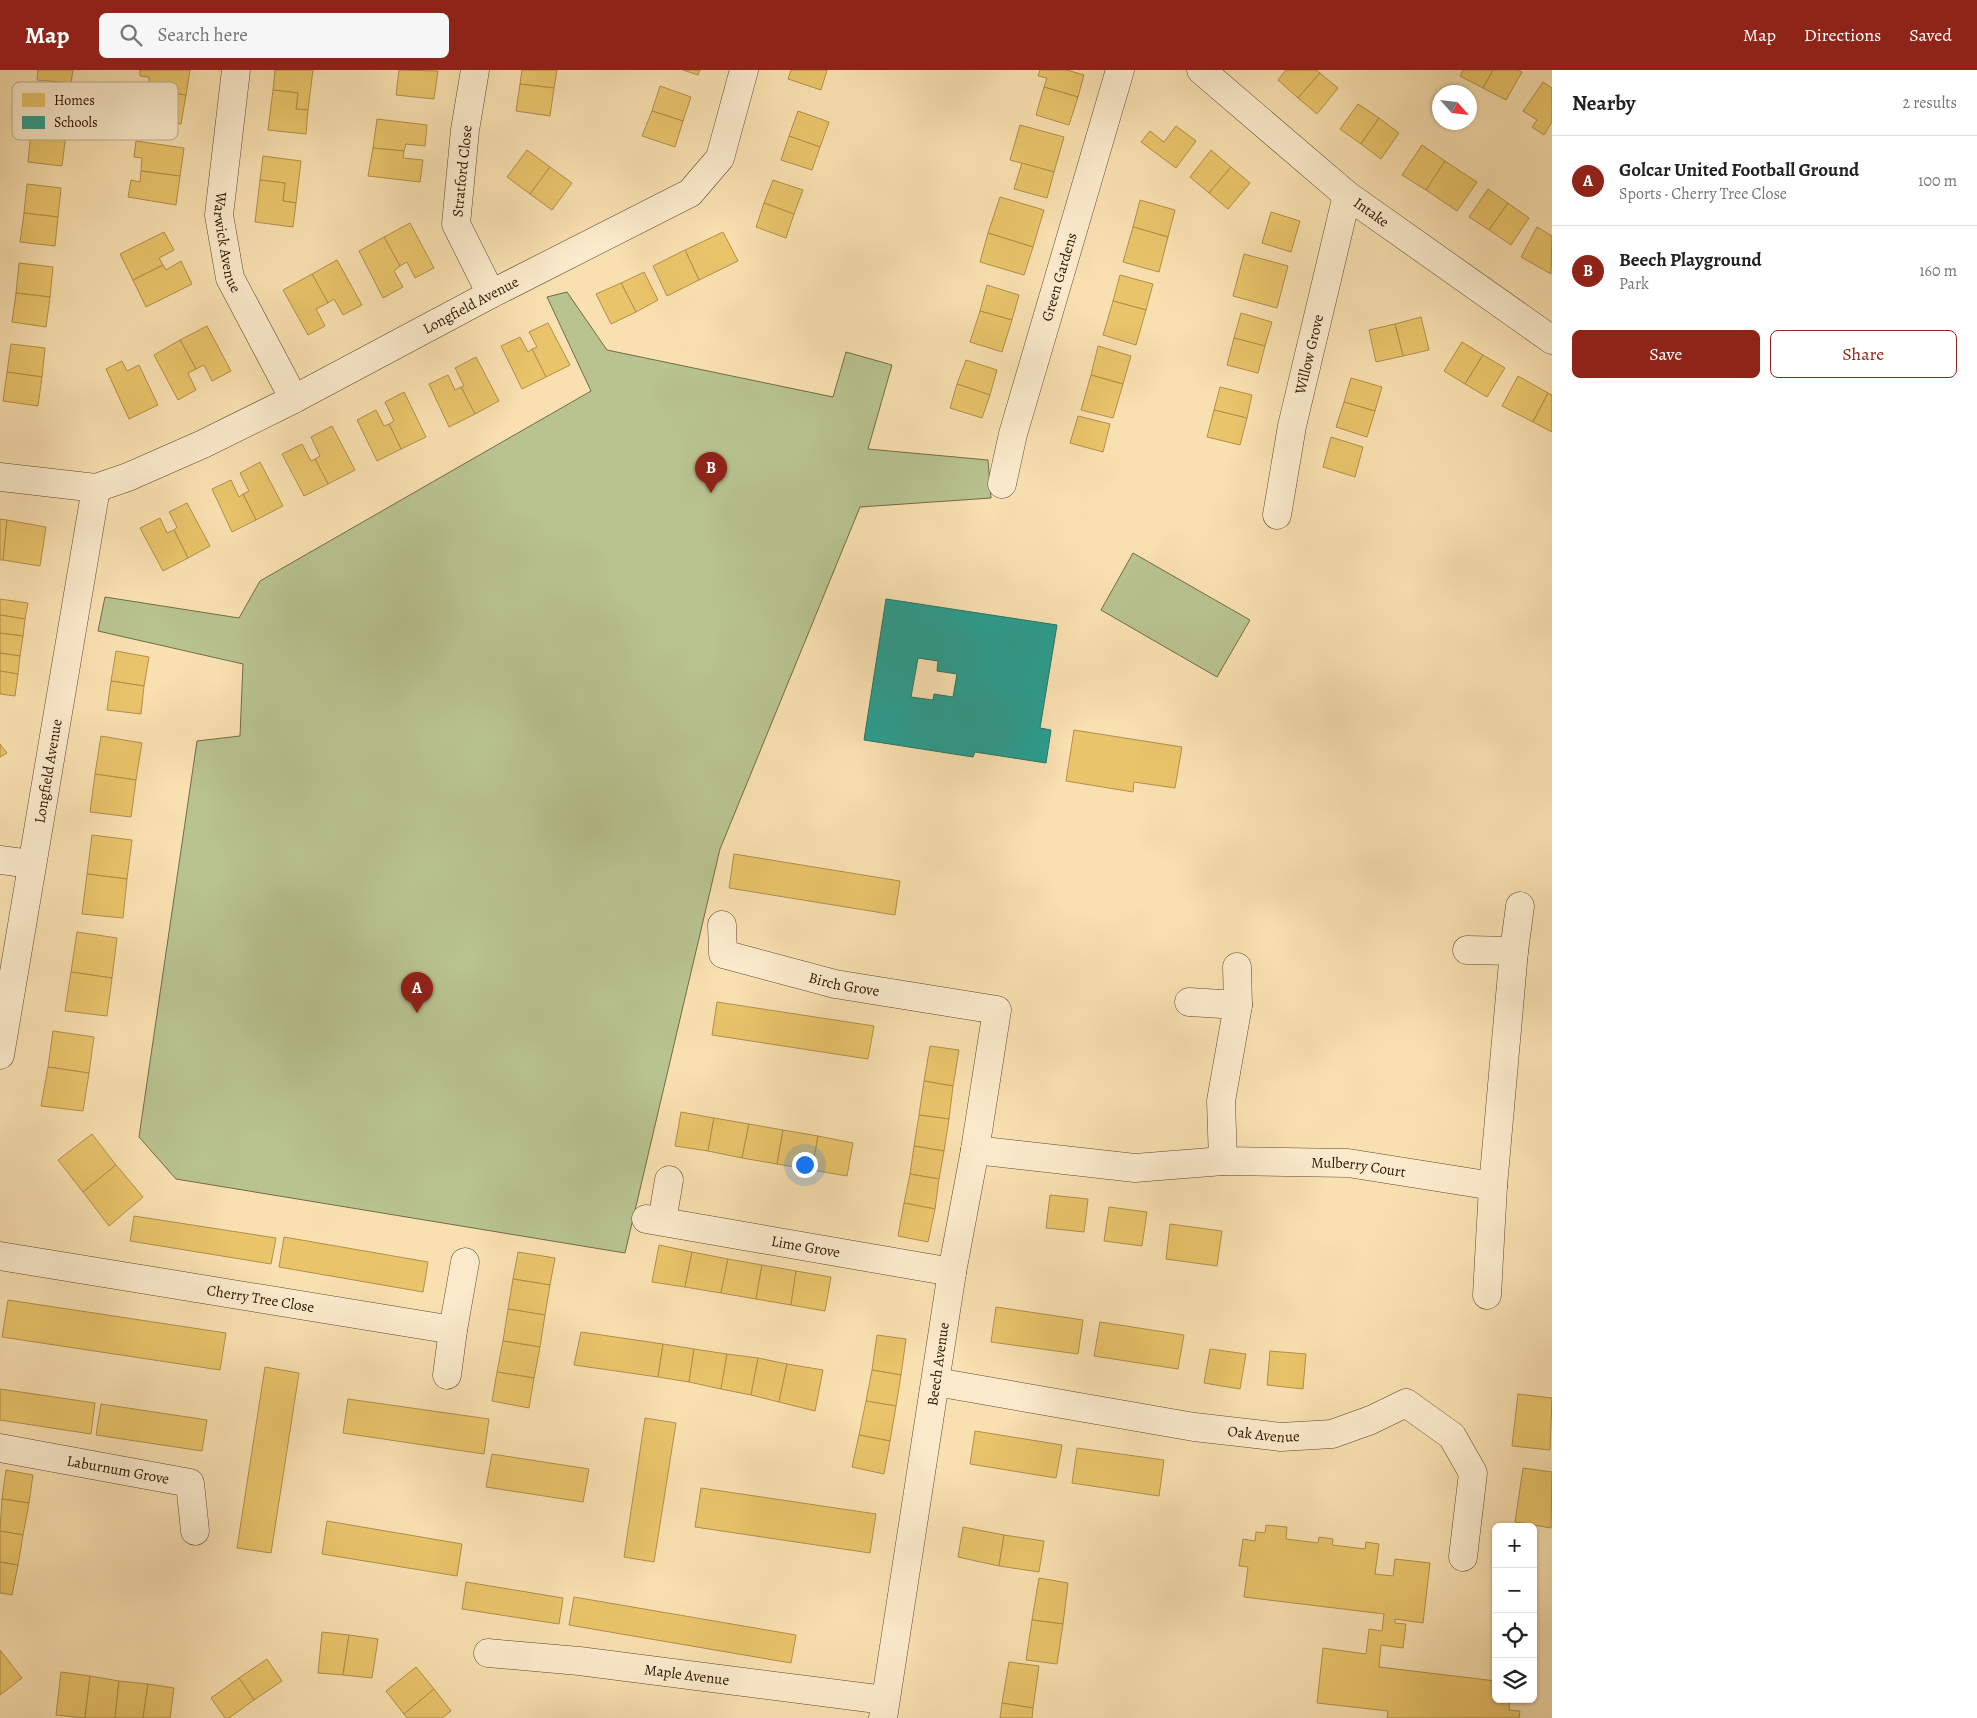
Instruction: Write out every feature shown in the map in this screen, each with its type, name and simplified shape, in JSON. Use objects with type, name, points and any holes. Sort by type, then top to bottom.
[{"type":"street","name":"Warwick Avenue","points":[[236,70],[218,215],[230,278],[294,399]]},
{"type":"street","name":"Stratford Close","points":[[475,70],[466,130],[456,224],[491,294]]},
{"type":"street","name":"Longfield Avenue","points":[[0,1054],[96,488],[128,477],[203,444],[294,399],[491,294],[690,193],[720,158],[744,70]]},
{"type":"street","name":"Green Gardens","points":[[1002,484],[1013,434],[1120,70]]},
{"type":"street","name":"Intake","points":[[1202,70],[1347,195],[1552,340]]},
{"type":"street","name":"Willow Grove","points":[[1277,515],[1292,426],[1347,195]]},
{"type":"street","points":[[0,477],[96,488]]},
{"type":"street","points":[[0,860],[31,864]]},
{"type":"street","points":[[1487,1295],[1493,1186],[1514,951],[1520,906]]},
{"type":"street","name":"Birch Grove","points":[[722,925],[723,954],[835,984],[997,1010]]},
{"type":"street","points":[[1467,950],[1514,951]]},
{"type":"street","points":[[1224,1161],[1221,1101],[1238,1005],[1237,967]]},
{"type":"street","points":[[1189,1002],[1238,1005]]},
{"type":"street","name":"Beech Avenue","points":[[884,1709],[952,1272],[975,1150],[997,1010]]},
{"type":"street","name":"Mulberry Court","points":[[975,1150],[1134,1168],[1224,1161],[1348,1163],[1493,1186]]},
{"type":"street","name":"Lime Grove","points":[[669,1180],[654,1220],[952,1272]]},
{"type":"street","name":"Cherry Tree Close","points":[[0,1256],[453,1330]]},
{"type":"street","points":[[447,1375],[465,1262]]},
{"type":"street","name":"Oak Avenue","points":[[936,1382],[1194,1427],[1281,1437],[1332,1434],[1371,1420],[1406,1403],[1452,1436],[1474,1474],[1462,1557]]},
{"type":"street","name":"Laburnum Grove","points":[[0,1448],[190,1484],[195,1531]]},
{"type":"street","name":"Maple Avenue","points":[[488,1653],[579,1661],[884,1709]]},
{"type":"green space","points":[[567,292],[607,350],[833,397],[846,352],[892,365],[868,449],[988,460],[991,498],[860,507],[720,849],[625,1253],[176,1179],[139,1137],[197,741],[240,736],[243,664],[98,631],[105,597],[239,618],[260,581],[591,391],[547,297]]},
{"type":"green space","points":[[1133,553],[1250,620],[1217,677],[1101,610]]},
{"type":"building: Homes","points":[[38,70],[73,70],[71,82],[37,80]]},
{"type":"building: Homes","points":[[140,70],[190,70],[186,95],[178,94],[178,82],[149,82],[149,77],[140,76]]},
{"type":"building: Homes","points":[[275,70],[313,70],[308,110],[296,109],[298,93],[273,90]]},
{"type":"building: Homes","points":[[399,70],[438,71],[434,99],[396,95]]},
{"type":"building: Homes","points":[[522,70],[557,70],[554,88],[520,84]]},
{"type":"building: Homes","points":[[683,70],[700,70],[698,75]]},
{"type":"building: Homes","points":[[791,70],[827,70],[821,90],[788,79]]},
{"type":"building: Homes","points":[[1040,70],[1067,70],[1084,75],[1078,97],[1044,87],[1047,78],[1038,76]]},
{"type":"building: Homes","points":[[1286,70],[1316,70],[1320,73],[1298,98],[1278,80]]},
{"type":"building: Homes","points":[[1463,70],[1493,70],[1483,88],[1460,76]]},
{"type":"building: Homes","points":[[1493,70],[1518,70],[1522,72],[1506,100],[1483,88]]},
{"type":"building: Homes","points":[[1320,73],[1338,88],[1317,114],[1298,98]]},
{"type":"building: Homes","points":[[1543,82],[1552,88],[1552,122],[1544,135],[1532,127],[1537,120],[1523,111]]},
{"type":"building: Homes","points":[[520,84],[554,88],[550,116],[516,111]]},
{"type":"building: Homes","points":[[660,86],[691,97],[683,121],[652,111]]},
{"type":"building: Homes","points":[[1044,87],[1078,97],[1069,125],[1036,115]]},
{"type":"building: Homes","points":[[273,90],[298,93],[296,109],[308,110],[306,134],[268,130]]},
{"type":"building: Homes","points":[[178,94],[186,95],[181,124],[178,123]]},
{"type":"building: Homes","points":[[1358,104],[1379,118],[1361,144],[1340,129]]},
{"type":"building: Homes","points":[[652,111],[683,121],[675,147],[642,136]]},
{"type":"building: Homes","points":[[798,111],[829,122],[820,147],[789,136]]},
{"type":"building: Homes","points":[[1379,118],[1399,133],[1381,159],[1361,144]]},
{"type":"building: Homes","points":[[377,119],[427,125],[425,146],[406,144],[404,151],[373,148]]},
{"type":"building: Homes","points":[[1020,125],[1064,137],[1054,172],[1010,160]]},
{"type":"building: Homes","points":[[1176,126],[1196,141],[1176,168],[1141,142],[1150,131],[1164,142]]},
{"type":"building: Homes","points":[[789,136],[820,147],[812,170],[781,160]]},
{"type":"building: Homes","points":[[30,140],[65,140],[62,166],[28,162]]},
{"type":"building: Homes","points":[[136,141],[184,148],[180,176],[141,171],[142,158],[134,157]]},
{"type":"building: Homes","points":[[1422,145],[1445,161],[1426,190],[1402,175]]},
{"type":"building: Homes","points":[[373,148],[404,151],[403,158],[423,160],[420,182],[368,176]]},
{"type":"building: Homes","points":[[527,150],[550,167],[530,194],[507,177]]},
{"type":"building: Homes","points":[[1211,150],[1231,167],[1209,193],[1190,177]]},
{"type":"building: Homes","points":[[263,156],[301,161],[296,203],[283,201],[285,183],[260,180]]},
{"type":"building: Homes","points":[[1445,161],[1477,182],[1457,211],[1426,190]]},
{"type":"building: Homes","points":[[1022,163],[1054,172],[1047,198],[1014,189]]},
{"type":"building: Homes","points":[[550,167],[572,183],[552,210],[530,194]]},
{"type":"building: Homes","points":[[1231,167],[1250,183],[1228,209],[1209,193]]},
{"type":"building: Homes","points":[[141,171],[180,176],[176,205],[128,197],[131,180],[140,182]]},
{"type":"building: Homes","points":[[260,180],[285,183],[283,201],[296,203],[293,227],[255,222]]},
{"type":"building: Homes","points":[[773,180],[803,190],[794,214],[764,203]]},
{"type":"building: Homes","points":[[27,184],[61,188],[58,217],[24,213]]},
{"type":"building: Homes","points":[[1488,189],[1508,203],[1489,230],[1469,217]]},
{"type":"building: Homes","points":[[1000,197],[1044,210],[1033,247],[988,233]]},
{"type":"building: Homes","points":[[1140,200],[1175,210],[1168,237],[1133,227]]},
{"type":"building: Homes","points":[[764,203],[794,214],[786,238],[756,227]]},
{"type":"building: Homes","points":[[1508,203],[1529,218],[1511,245],[1489,230]]},
{"type":"building: Homes","points":[[1271,212],[1300,221],[1291,252],[1262,243]]},
{"type":"building: Homes","points":[[24,213],[58,217],[55,246],[20,242]]},
{"type":"building: Homes","points":[[410,223],[434,268],[415,278],[407,262],[400,266],[384,237]]},
{"type":"building: Homes","points":[[1133,227],[1168,237],[1159,272],[1123,262]]},
{"type":"building: Homes","points":[[1537,227],[1552,236],[1551,274],[1521,257]]},
{"type":"building: Homes","points":[[164,232],[174,250],[159,258],[163,265],[133,280],[120,254]]},
{"type":"building: Homes","points":[[723,232],[738,261],[699,280],[685,250]]},
{"type":"building: Homes","points":[[988,233],[1033,247],[1024,275],[980,262]]},
{"type":"building: Homes","points":[[384,237],[400,266],[394,271],[403,287],[383,298],[359,251]]},
{"type":"building: Homes","points":[[685,250],[699,280],[667,296],[653,266]]},
{"type":"building: Homes","points":[[1244,254],[1288,266],[1277,308],[1233,296]]},
{"type":"building: Homes","points":[[337,260],[362,305],[343,315],[334,299],[328,303],[312,274]]},
{"type":"building: Homes","points":[[181,261],[192,284],[146,307],[133,280],[163,265],[166,270]]},
{"type":"building: Homes","points":[[19,263],[53,267],[50,297],[16,293]]},
{"type":"building: Homes","points":[[644,272],[658,300],[636,312],[621,283]]},
{"type":"building: Homes","points":[[312,274],[328,303],[316,309],[325,326],[308,335],[283,290]]},
{"type":"building: Homes","points":[[1120,275],[1153,284],[1146,310],[1113,301]]},
{"type":"building: Homes","points":[[621,283],[636,312],[611,324],[596,294]]},
{"type":"building: Homes","points":[[987,285],[1019,295],[1012,320],[980,311]]},
{"type":"building: Homes","points":[[16,293],[50,297],[46,327],[12,322]]},
{"type":"building: Homes","points":[[1113,301],[1146,310],[1136,345],[1103,335]]},
{"type":"building: Homes","points":[[980,311],[1012,320],[1002,352],[970,342]]},
{"type":"building: Homes","points":[[1241,313],[1272,322],[1265,346],[1234,338]]},
{"type":"building: Homes","points":[[1421,317],[1429,350],[1403,356],[1395,324]]},
{"type":"building: Homes","points":[[548,323],[570,365],[546,377],[532,349],[537,347],[529,332]]},
{"type":"building: Homes","points":[[1395,324],[1403,356],[1376,362],[1369,330]]},
{"type":"building: Homes","points":[[207,326],[231,371],[212,381],[204,365],[196,369],[180,340]]},
{"type":"building: Homes","points":[[520,337],[528,352],[532,349],[546,377],[522,389],[501,346]]},
{"type":"building: Homes","points":[[1234,338],[1265,346],[1258,373],[1227,365]]},
{"type":"building: Homes","points":[[180,340],[196,369],[188,373],[196,390],[178,400],[154,355]]},
{"type":"building: Homes","points":[[1462,342],[1483,355],[1465,384],[1444,371]]},
{"type":"building: Homes","points":[[11,344],[45,348],[42,377],[7,372]]},
{"type":"building: Homes","points":[[1098,346],[1131,356],[1123,384],[1091,375]]},
{"type":"building: Homes","points":[[1483,355],[1505,368],[1487,397],[1465,384]]},
{"type":"building: Homes","points":[[476,357],[499,401],[475,414],[461,387],[464,386],[455,368]]},
{"type":"building: Homes","points":[[966,360],[997,370],[990,395],[957,384]]},
{"type":"building: Homes","points":[[122,361],[127,371],[139,365],[158,405],[129,419],[106,369]]},
{"type":"building: Homes","points":[[7,372],[42,377],[38,406],[3,401]]},
{"type":"building: Homes","points":[[448,375],[455,390],[461,387],[475,414],[449,427],[429,384]]},
{"type":"building: Homes","points":[[1091,375],[1123,384],[1113,418],[1081,410]]},
{"type":"building: Homes","points":[[1518,376],[1548,393],[1533,422],[1502,406]]},
{"type":"building: Homes","points":[[1351,378],[1382,387],[1375,411],[1344,402]]},
{"type":"building: Homes","points":[[957,384],[990,395],[982,418],[950,408]]},
{"type":"building: Homes","points":[[1220,387],[1252,395],[1247,418],[1214,410]]},
{"type":"building: Homes","points":[[404,392],[426,437],[401,449],[389,424],[394,421],[385,402]]},
{"type":"building: Homes","points":[[1548,393],[1552,395],[1552,432],[1533,422]]},
{"type":"building: Homes","points":[[1344,402],[1375,411],[1367,437],[1336,427]]},
{"type":"building: Homes","points":[[376,410],[384,426],[389,424],[401,449],[377,461],[357,420]]},
{"type":"building: Homes","points":[[1214,410],[1247,418],[1240,445],[1207,437]]},
{"type":"building: Homes","points":[[1078,416],[1110,424],[1103,452],[1070,443]]},
{"type":"building: Homes","points":[[332,426],[355,470],[328,484],[315,459],[320,456],[311,437]]},
{"type":"building: Homes","points":[[1331,437],[1363,447],[1355,477],[1323,467]]},
{"type":"building: Homes","points":[[302,444],[311,461],[315,459],[328,484],[304,496],[282,454]]},
{"type":"building: Homes","points":[[260,462],[283,506],[256,520],[243,494],[249,491],[240,473]]},
{"type":"building: Homes","points":[[231,480],[239,497],[243,494],[256,520],[232,532],[212,489]]},
{"type":"building: Homes","points":[[187,503],[210,546],[188,558],[174,530],[177,527],[169,512]]},
{"type":"building: Homes","points":[[160,518],[167,533],[174,530],[188,558],[163,571],[140,528]]},
{"type":"building: Homes","points":[[0,519],[7,520],[3,560],[0,560]]},
{"type":"building: Homes","points":[[7,520],[46,527],[40,566],[3,560]]},
{"type":"building: Homes","points":[[0,599],[28,603],[25,619],[0,615]]},
{"type":"building: Homes","points":[[0,615],[25,619],[23,636],[0,633]]},
{"type":"building: Homes","points":[[0,633],[23,636],[20,656],[0,653]]},
{"type":"building: Homes","points":[[116,651],[149,657],[144,686],[111,681]]},
{"type":"building: Homes","points":[[0,653],[20,656],[18,674],[0,671]]},
{"type":"building: Homes","points":[[0,671],[18,674],[15,696],[0,694]]},
{"type":"building: Homes","points":[[111,681],[144,686],[141,714],[107,710]]},
{"type":"building: Homes","points":[[1074,730],[1182,747],[1175,788],[1134,782],[1133,792],[1066,781]]},
{"type":"building: Homes","points":[[101,736],[142,743],[136,780],[95,774]]},
{"type":"building: Homes","points":[[0,744],[7,753],[0,757]]},
{"type":"building: Homes","points":[[95,774],[136,780],[131,817],[90,812]]},
{"type":"building: Homes","points":[[92,835],[132,840],[127,879],[87,874]]},
{"type":"building: Homes","points":[[734,854],[900,881],[895,915],[729,888]]},
{"type":"building: Homes","points":[[87,874],[127,879],[123,918],[82,914]]},
{"type":"building: Homes","points":[[77,932],[117,938],[112,978],[71,972]]},
{"type":"building: Homes","points":[[71,972],[112,978],[107,1016],[65,1011]]},
{"type":"building: Homes","points":[[717,1002],[874,1026],[868,1059],[712,1035]]},
{"type":"building: Homes","points":[[53,1031],[94,1037],[89,1073],[48,1067]]},
{"type":"building: Homes","points":[[930,1046],[959,1050],[953,1086],[924,1081]]},
{"type":"building: Homes","points":[[48,1067],[89,1073],[83,1111],[41,1106]]},
{"type":"building: Homes","points":[[924,1081],[953,1086],[949,1119],[919,1115]]},
{"type":"building: Homes","points":[[681,1112],[714,1118],[708,1151],[675,1146]]},
{"type":"building: Homes","points":[[919,1115],[949,1119],[944,1151],[914,1146]]},
{"type":"building: Homes","points":[[714,1118],[749,1124],[742,1158],[708,1151]]},
{"type":"building: Homes","points":[[749,1124],[783,1130],[777,1164],[742,1158]]},
{"type":"building: Homes","points":[[783,1130],[818,1136],[812,1170],[777,1164]]},
{"type":"building: Homes","points":[[92,1134],[116,1165],[83,1192],[58,1160]]},
{"type":"building: Homes","points":[[818,1136],[853,1143],[847,1176],[812,1170]]},
{"type":"building: Homes","points":[[914,1146],[944,1151],[939,1179],[910,1174]]},
{"type":"building: Homes","points":[[116,1165],[143,1197],[109,1226],[83,1192]]},
{"type":"building: Homes","points":[[910,1174],[939,1179],[935,1209],[904,1203]]},
{"type":"building: Homes","points":[[1050,1195],[1088,1199],[1084,1232],[1046,1228]]},
{"type":"building: Homes","points":[[904,1203],[935,1209],[928,1242],[898,1236]]},
{"type":"building: Homes","points":[[1109,1207],[1147,1212],[1142,1246],[1104,1241]]},
{"type":"building: Homes","points":[[134,1216],[276,1238],[271,1264],[130,1241]]},
{"type":"building: Homes","points":[[1170,1224],[1222,1231],[1217,1266],[1166,1259]]},
{"type":"building: Homes","points":[[284,1237],[428,1262],[423,1292],[279,1267]]},
{"type":"building: Homes","points":[[659,1245],[692,1252],[685,1287],[652,1282]]},
{"type":"building: Homes","points":[[518,1252],[555,1258],[550,1285],[513,1279]]},
{"type":"building: Homes","points":[[692,1252],[728,1259],[721,1293],[685,1287]]},
{"type":"building: Homes","points":[[728,1259],[762,1265],[756,1299],[721,1293]]},
{"type":"building: Homes","points":[[762,1265],[796,1271],[791,1305],[756,1299]]},
{"type":"building: Homes","points":[[796,1271],[831,1277],[825,1311],[791,1305]]},
{"type":"building: Homes","points":[[513,1279],[550,1285],[545,1315],[508,1309]]},
{"type":"building: Homes","points":[[8,1300],[226,1333],[220,1370],[2,1337]]},
{"type":"building: Homes","points":[[996,1307],[1083,1320],[1078,1354],[991,1342]]},
{"type":"building: Homes","points":[[508,1309],[545,1315],[540,1347],[503,1341]]},
{"type":"building: Homes","points":[[1100,1322],[1184,1335],[1178,1369],[1094,1356]]},
{"type":"building: Homes","points":[[581,1332],[663,1344],[658,1377],[574,1365]]},
{"type":"building: Homes","points":[[877,1335],[906,1339],[901,1375],[872,1370]]},
{"type":"building: Homes","points":[[503,1341],[540,1347],[534,1378],[497,1372]]},
{"type":"building: Homes","points":[[663,1344],[694,1349],[689,1382],[658,1377]]},
{"type":"building: Homes","points":[[694,1349],[727,1354],[721,1389],[689,1382]]},
{"type":"building: Homes","points":[[1210,1349],[1246,1354],[1240,1389],[1204,1383]]},
{"type":"building: Homes","points":[[1270,1351],[1306,1354],[1303,1389],[1267,1385]]},
{"type":"building: Homes","points":[[727,1354],[758,1358],[751,1395],[721,1389]]},
{"type":"building: Homes","points":[[758,1358],[787,1364],[779,1402],[751,1395]]},
{"type":"building: Homes","points":[[787,1364],[823,1370],[815,1411],[779,1402]]},
{"type":"building: Homes","points":[[265,1367],[299,1373],[271,1553],[237,1548]]},
{"type":"building: Homes","points":[[872,1370],[901,1375],[896,1406],[866,1401]]},
{"type":"building: Homes","points":[[497,1372],[534,1378],[529,1408],[492,1401]]},
{"type":"building: Homes","points":[[0,1389],[95,1403],[91,1434],[0,1420]]},
{"type":"building: Homes","points":[[1518,1394],[1552,1398],[1550,1450],[1512,1446]]},
{"type":"building: Homes","points":[[348,1399],[489,1419],[484,1454],[343,1433]]},
{"type":"building: Homes","points":[[866,1401],[896,1406],[890,1441],[859,1435]]},
{"type":"building: Homes","points":[[101,1404],[207,1420],[202,1451],[96,1435]]},
{"type":"building: Homes","points":[[645,1418],[676,1423],[654,1562],[624,1557]]},
{"type":"building: Homes","points":[[975,1431],[1062,1445],[1056,1478],[970,1464]]},
{"type":"building: Homes","points":[[859,1435],[890,1441],[884,1474],[852,1467]]},
{"type":"building: Homes","points":[[1077,1448],[1164,1460],[1159,1496],[1072,1483]]},
{"type":"building: Homes","points":[[492,1454],[589,1469],[583,1502],[486,1487]]},
{"type":"building: Homes","points":[[1523,1468],[1552,1472],[1551,1528],[1537,1526],[1537,1523],[1515,1522]]},
{"type":"building: Homes","points":[[6,1470],[33,1475],[29,1503],[2,1499]]},
{"type":"building: Homes","points":[[701,1488],[876,1514],[870,1553],[695,1527]]},
{"type":"building: Homes","points":[[2,1499],[29,1503],[23,1535],[0,1531]]},
{"type":"building: Homes","points":[[327,1521],[462,1544],[457,1576],[322,1554]]},
{"type":"building: Homes","points":[[1266,1525],[1287,1527],[1286,1539],[1318,1543],[1319,1537],[1333,1539],[1332,1545],[1365,1549],[1366,1542],[1379,1544],[1375,1574],[1393,1576],[1395,1559],[1430,1563],[1423,1623],[1395,1619],[1395,1623],[1406,1624],[1403,1648],[1381,1645],[1379,1667],[1492,1681],[1492,1703],[1510,1703],[1509,1710],[1520,1711],[1519,1718],[1387,1718],[1388,1711],[1317,1703],[1323,1648],[1366,1654],[1369,1629],[1382,1631],[1384,1614],[1244,1597],[1248,1567],[1239,1566],[1243,1539],[1255,1541],[1256,1532],[1265,1533]]},
{"type":"building: Homes","points":[[963,1527],[1004,1535],[999,1566],[958,1557]]},
{"type":"building: Homes","points":[[0,1531],[23,1535],[18,1565],[0,1562]]},
{"type":"building: Homes","points":[[1004,1535],[1044,1541],[1039,1572],[999,1566]]},
{"type":"building: Homes","points":[[0,1562],[18,1565],[12,1595],[0,1593]]},
{"type":"building: Homes","points":[[1039,1578],[1068,1583],[1063,1624],[1032,1620]]},
{"type":"building: Homes","points":[[466,1582],[563,1598],[559,1624],[462,1609]]},
{"type":"building: Homes","points":[[574,1597],[796,1635],[791,1663],[569,1625]]},
{"type":"building: Homes","points":[[1032,1620],[1063,1624],[1057,1664],[1026,1660]]},
{"type":"building: Homes","points":[[322,1632],[349,1635],[343,1675],[318,1673]]},
{"type":"building: Homes","points":[[349,1635],[378,1639],[372,1678],[343,1675]]},
{"type":"building: Homes","points":[[0,1650],[22,1678],[0,1695]]},
{"type":"building: Homes","points":[[267,1659],[282,1681],[254,1700],[239,1678]]},
{"type":"building: Homes","points":[[1009,1662],[1039,1666],[1033,1708],[1002,1703]]},
{"type":"building: Homes","points":[[416,1667],[434,1689],[404,1714],[386,1691]]},
{"type":"building: Homes","points":[[61,1672],[90,1676],[85,1718],[56,1715]]},
{"type":"building: Homes","points":[[90,1676],[119,1681],[115,1718],[85,1718]]},
{"type":"building: Homes","points":[[239,1678],[254,1700],[229,1718],[225,1718],[211,1698]]},
{"type":"building: Homes","points":[[119,1681],[148,1684],[143,1718],[115,1718]]},
{"type":"building: Homes","points":[[148,1684],[174,1688],[170,1718],[143,1718]]},
{"type":"building: Homes","points":[[434,1689],[451,1711],[442,1718],[407,1718],[404,1714]]},
{"type":"building: Homes","points":[[1002,1703],[1033,1708],[1032,1718],[1000,1718]]},
{"type":"building: Schools","points":[[886,599],[1057,625],[1040,728],[1051,730],[1046,763],[975,752],[973,757],[864,740]],"holes":[[[918,658],[938,661],[937,671],[957,674],[953,697],[934,694],[933,700],[911,697]]]},
{"type":"place","name":"Beech Playground","points":[[711,493]]},
{"type":"place","name":"Golcar United Football Ground","points":[[417,1013]]}]
